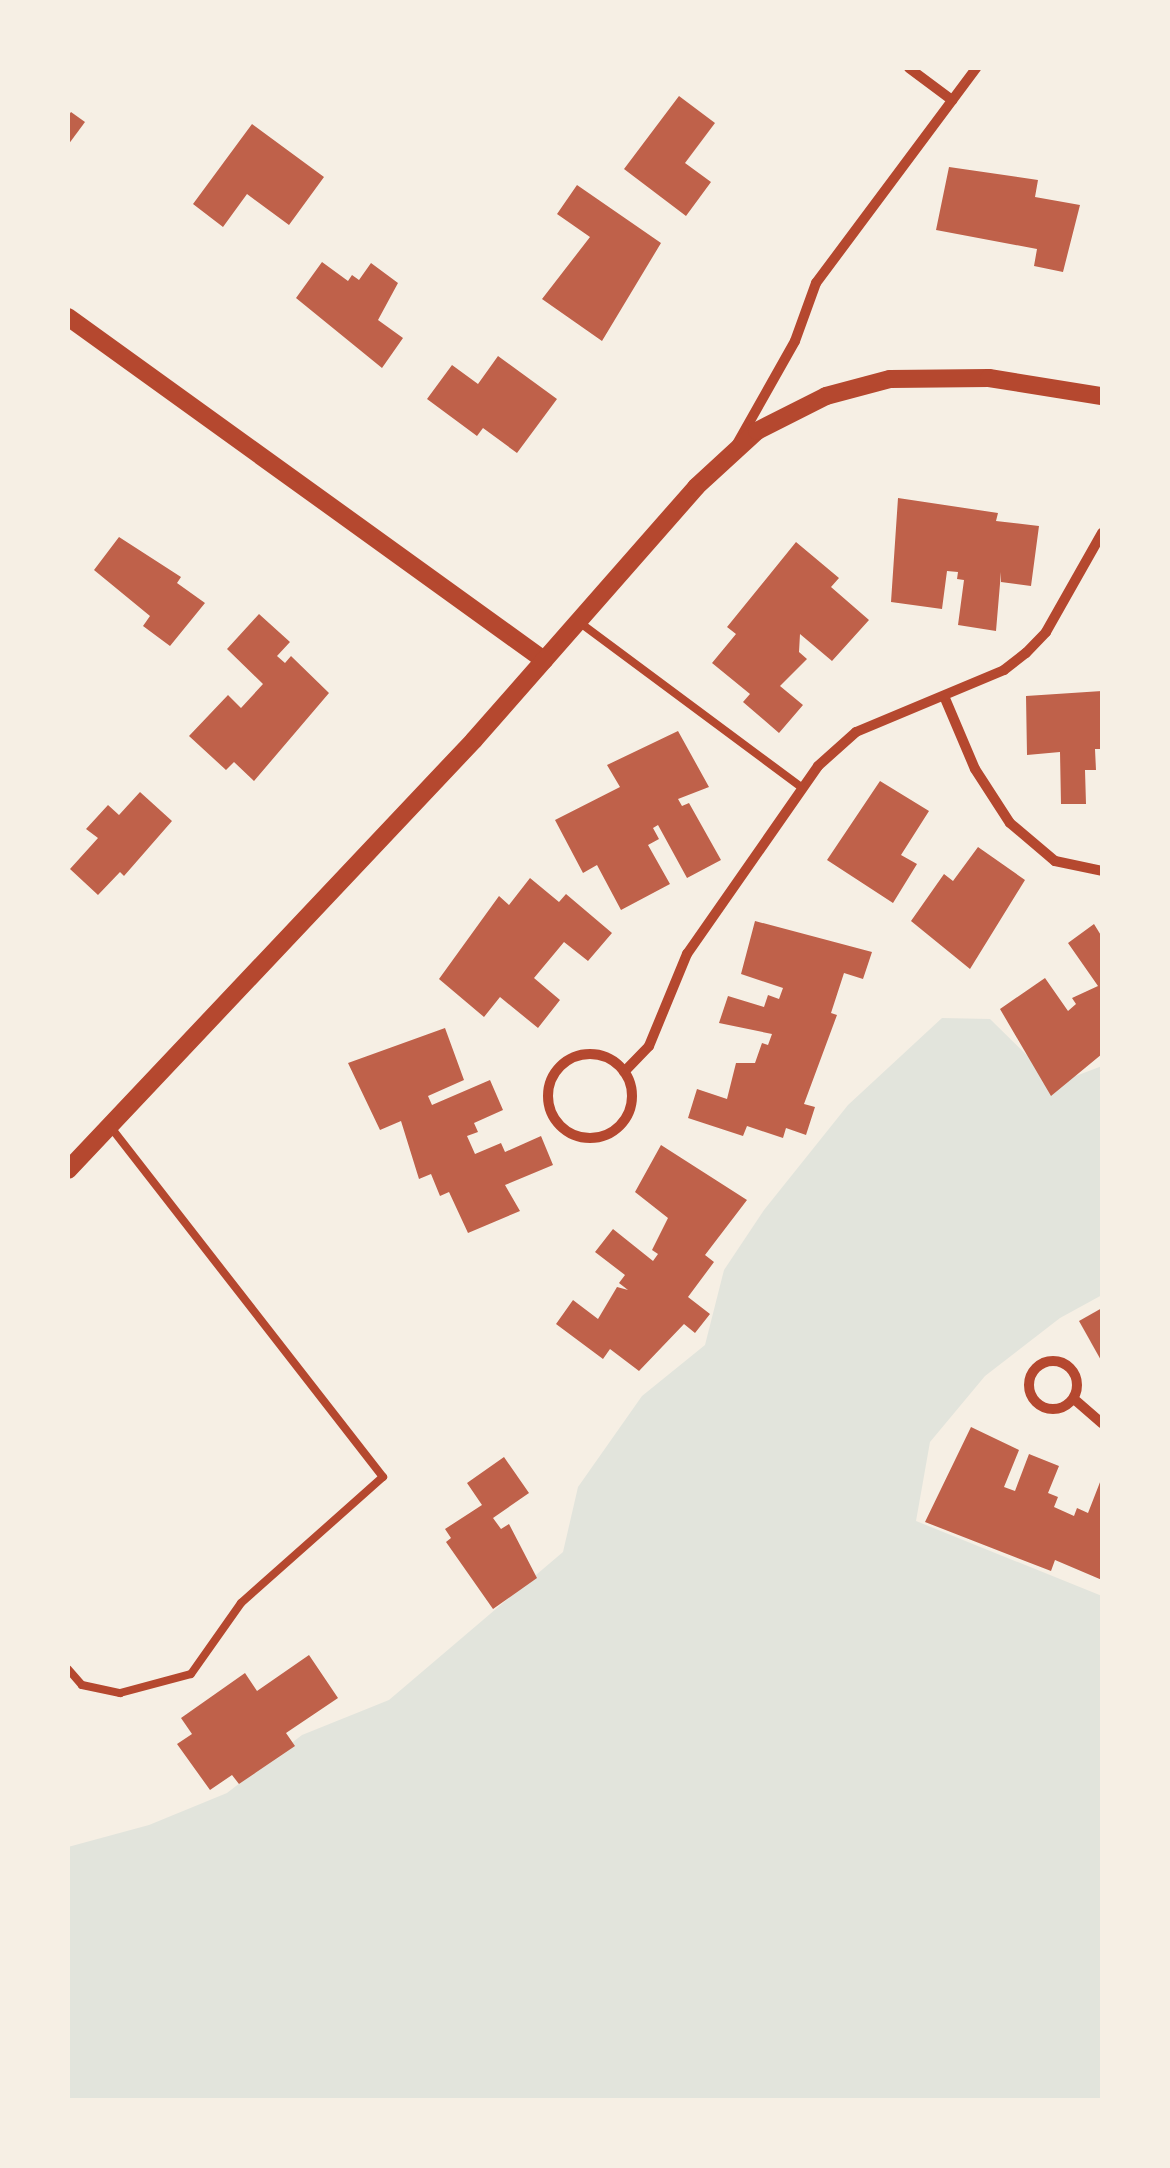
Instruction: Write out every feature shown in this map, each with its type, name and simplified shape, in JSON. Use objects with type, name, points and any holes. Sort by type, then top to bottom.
[{"type":"street","points":[[910,68],[952,100]]},
{"type":"street","points":[[68,1170],[544,660],[734,449],[795,340],[816,283],[976,68]]},
{"type":"street","points":[[68,316],[544,660]]},
{"type":"street","points":[[734,449],[809,403],[890,379],[989,378],[1102,396]]},
{"type":"street","points":[[624,1072],[649,1046],[687,954],[800,786],[856,732],[1004,670],[1040,639],[1102,533]]},
{"type":"street","points":[[944,696],[975,769],[1010,823],[1055,861],[1102,872]]},
{"type":"street","points":[[598,1055],[624,1072],[631,1105],[612,1132],[578,1137],[554,1118],[549,1087],[567,1062],[598,1055]]},
{"type":"street","points":[[1058,1360],[1072,1369],[1078,1384],[1074,1399],[1061,1408],[1038,1405],[1029,1384],[1035,1369],[1058,1360]]},
{"type":"street","points":[[1074,1399],[1102,1423]]},
{"type":"lane","points":[[578,621],[800,786]]},
{"type":"lane","points":[[68,1669],[82,1685],[120,1693],[191,1674],[241,1603],[382,1477],[109,1125]]},
{"type":"shaded area","points":[[942,1018],[990,1019],[1045,1073],[1073,1077],[1102,1066],[1102,1295],[1060,1318],[985,1376],[930,1442],[916,1521],[1102,1596],[1102,2100],[68,2100],[68,1847],[149,1825],[227,1793],[302,1735],[389,1700],[563,1552],[578,1487],[642,1396],[705,1345],[724,1270],[764,1210],[848,1105]]},
{"type":"building","points":[[679,96],[715,123],[685,163],[711,182],[686,216],[624,169]]},
{"type":"building","points":[[71,112],[85,122],[68,145],[68,116]]},
{"type":"building","points":[[252,124],[324,177],[289,225],[247,194],[223,227],[193,204]]},
{"type":"building","points":[[949,167],[1038,180],[1035,197],[1080,205],[1063,272],[1034,266],[1037,249],[936,230]]},
{"type":"building","points":[[577,185],[661,243],[602,341],[542,299],[590,237],[557,214]]},
{"type":"building","points":[[322,262],[348,281],[352,275],[359,280],[371,263],[398,283],[378,320],[403,338],[382,368],[296,298]]},
{"type":"building","points":[[498,356],[557,399],[517,453],[483,428],[477,436],[427,399],[452,365],[478,384]]},
{"type":"building","points":[[898,498],[998,513],[996,521],[1039,526],[1031,586],[1001,582],[1001,572],[996,631],[958,625],[964,580],[957,579],[958,572],[947,571],[942,609],[891,602]]},
{"type":"building","points":[[119,537],[181,577],[177,583],[205,603],[170,646],[143,626],[150,616],[94,570]]},
{"type":"building","points":[[796,542],[839,578],[831,587],[869,620],[832,661],[800,634],[799,652],[807,659],[780,686],[803,705],[779,733],[743,702],[750,694],[712,663],[736,634],[727,627]]},
{"type":"building","points":[[259,614],[290,642],[277,656],[285,663],[291,656],[329,693],[254,781],[234,762],[226,770],[189,736],[228,695],[241,708],[263,684],[227,649]]},
{"type":"building","points":[[1102,691],[1102,749],[1095,749],[1096,770],[1085,770],[1086,804],[1061,804],[1060,752],[1027,755],[1026,696]]},
{"type":"building","points":[[678,731],[709,787],[678,799],[682,806],[689,803],[721,860],[687,878],[658,825],[653,828],[659,839],[648,845],[670,884],[621,910],[597,865],[583,873],[555,820],[620,787],[607,765]]},
{"type":"building","points":[[880,781],[929,811],[901,855],[917,864],[893,903],[827,860]]},
{"type":"building","points":[[140,792],[172,821],[124,876],[120,872],[98,895],[70,869],[98,838],[86,829],[108,805],[119,815]]},
{"type":"building","points":[[978,847],[1025,880],[970,969],[911,921],[944,874],[953,881]]},
{"type":"building","points":[[530,878],[559,902],[566,894],[612,933],[588,961],[564,942],[534,978],[560,1000],[538,1028],[500,997],[484,1017],[439,979],[499,896],[509,905]]},
{"type":"building","points":[[755,921],[872,952],[863,979],[844,973],[831,1013],[837,1015],[804,1104],[815,1107],[806,1135],[786,1128],[783,1138],[747,1126],[743,1136],[688,1118],[697,1089],[727,1099],[736,1063],[755,1063],[762,1043],[768,1045],[772,1034],[719,1023],[728,996],[764,1007],[768,995],[779,999],[783,988],[741,974]]},
{"type":"building","points":[[1094,924],[1102,937],[1102,1054],[1051,1096],[1000,1009],[1045,978],[1068,1011],[1076,1004],[1072,998],[1098,986],[1068,943]]},
{"type":"building","points":[[445,1028],[464,1080],[428,1096],[432,1105],[490,1080],[503,1110],[474,1123],[478,1132],[467,1136],[475,1154],[501,1143],[505,1152],[541,1136],[553,1165],[505,1185],[520,1211],[468,1233],[449,1192],[440,1196],[431,1174],[419,1179],[401,1121],[380,1130],[348,1063]]},
{"type":"building","points":[[661,1145],[747,1200],[705,1255],[714,1262],[688,1297],[710,1314],[695,1333],[684,1324],[639,1371],[610,1349],[603,1359],[556,1324],[573,1300],[598,1319],[617,1287],[628,1290],[619,1283],[625,1275],[595,1252],[613,1229],[653,1261],[658,1254],[652,1250],[668,1218],[635,1192]]},
{"type":"building","points":[[1102,1308],[1102,1362],[1079,1321]]},
{"type":"building","points":[[971,1427],[1019,1450],[1004,1487],[1015,1491],[1029,1454],[1059,1466],[1048,1493],[1058,1497],[1054,1507],[1074,1516],[1077,1508],[1088,1513],[1102,1477],[1102,1580],[1055,1560],[1051,1571],[925,1522]]},
{"type":"building","points":[[504,1457],[529,1493],[493,1518],[501,1529],[509,1524],[537,1578],[493,1609],[446,1542],[451,1538],[445,1529],[482,1505],[467,1483]]},
{"type":"building","points":[[309,1655],[338,1698],[286,1733],[295,1746],[239,1784],[232,1775],[210,1790],[177,1744],[192,1734],[181,1718],[245,1673],[257,1691]]}]
